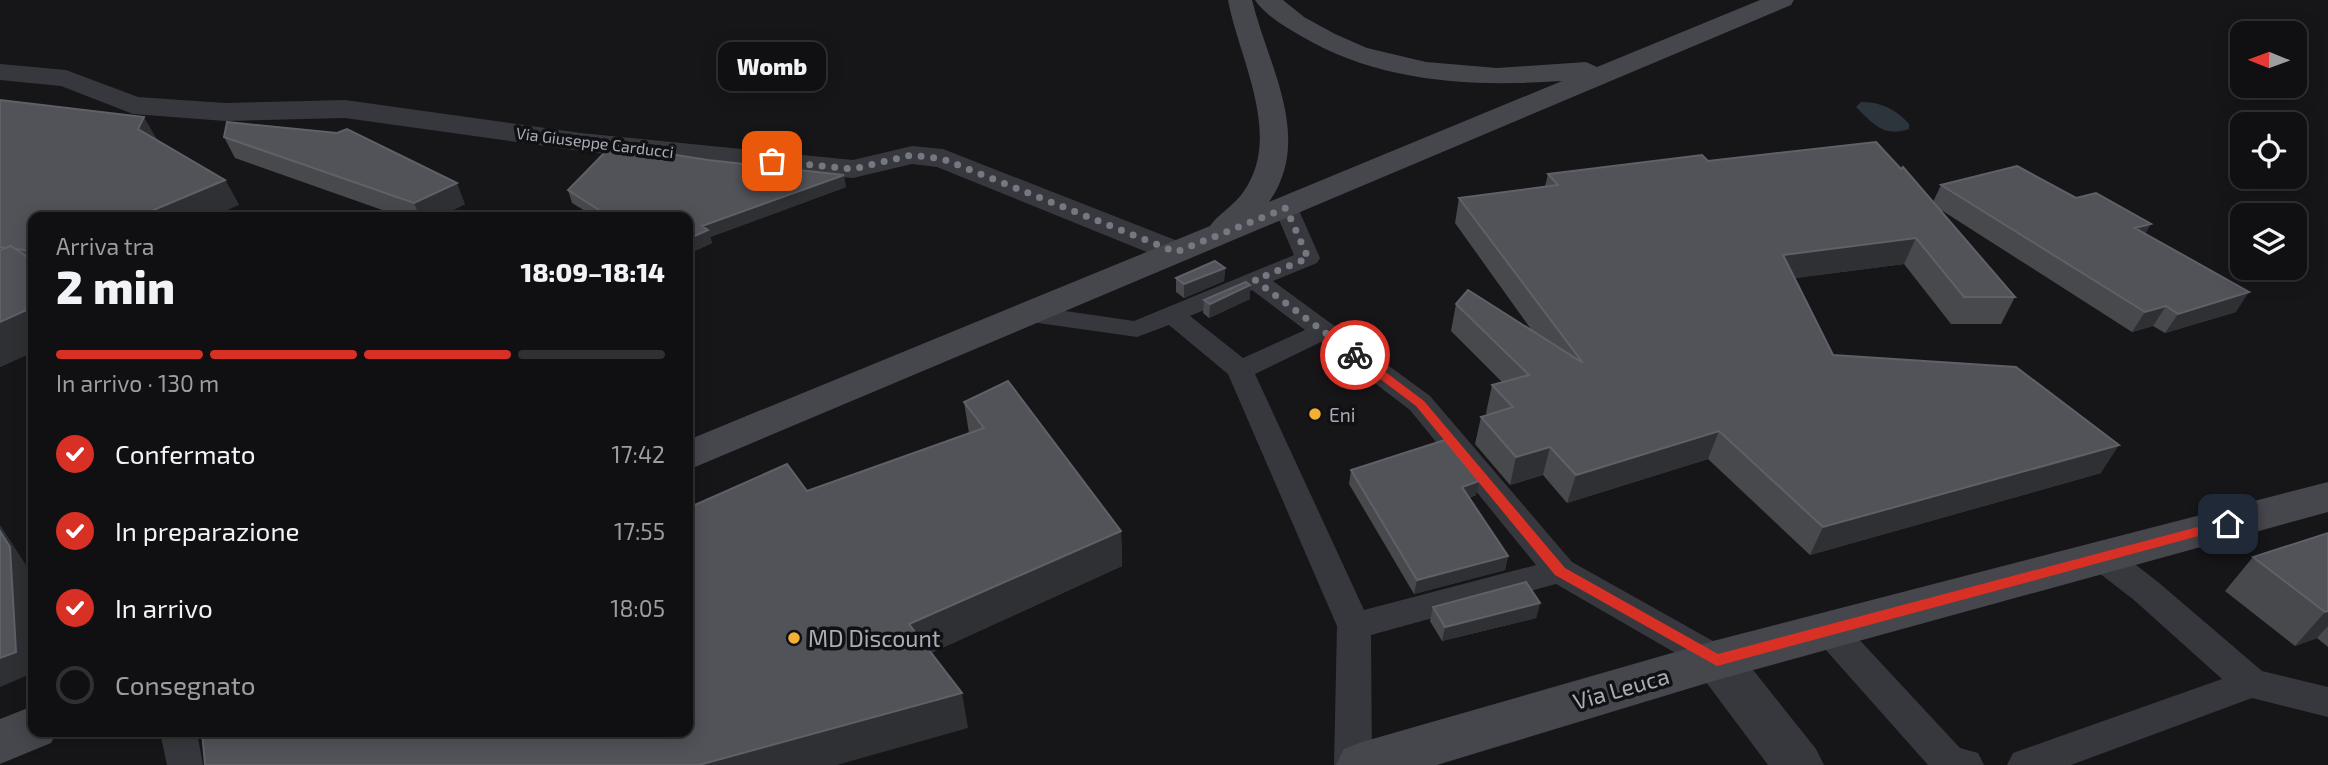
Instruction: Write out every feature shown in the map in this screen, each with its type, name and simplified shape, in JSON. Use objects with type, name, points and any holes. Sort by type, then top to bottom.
[{"type":"main road","points":[[1221,233],[1259,192],[1275,141],[1273,115],[1244,28],[1240,0]]},
{"type":"main road","points":[[1267,0],[1309,32],[1359,54],[1449,75],[1507,76],[1578,72],[1637,61]]},
{"type":"main road","points":[[693,454],[1782,0]]},
{"type":"main road","name":"Via Leuca","points":[[1362,765],[1717,660],[2328,497]]},
{"type":"main road","points":[[0,742],[28,730]]},
{"type":"street","name":"Via Giuseppe Carducci","points":[[0,72],[66,78],[132,105],[225,112],[345,109],[581,142],[853,169],[912,155],[943,159],[1176,252]]},
{"type":"street","points":[[1717,660],[1798,765]]},
{"type":"lane","points":[[1031,314],[1137,329],[1172,315],[1308,258],[1286,208]]},
{"type":"lane","points":[[1255,280],[1420,403],[1560,571],[1717,660]]},
{"type":"lane","points":[[1172,315],[1240,370],[1353,626],[1353,765]]},
{"type":"lane","points":[[1240,370],[1324,331]]},
{"type":"lane","points":[[2102,557],[2146,591],[2251,683],[2328,702]]},
{"type":"lane","points":[[1353,626],[1560,571]]},
{"type":"lane","points":[[1829,630],[1950,763],[1965,765]]},
{"type":"lane","points":[[2026,765],[2251,683]]},
{"type":"shaded area","points":[[1861,102],[1875,103],[1893,110],[1909,124],[1909,129],[1892,132],[1879,127],[1856,107]]},
{"type":"building","points":[[0,100],[144,117],[138,129],[225,180],[149,212],[28,212],[28,250],[11,246],[0,247]]},
{"type":"building","points":[[227,122],[337,133],[347,129],[457,183],[414,203],[224,137]]},
{"type":"building","points":[[1876,142],[1901,169],[1903,167],[2015,297],[1964,297],[1916,238],[1783,255],[1833,355],[2016,367],[2119,445],[1823,527],[1719,431],[1576,475],[1550,447],[1516,457],[1481,417],[1513,407],[1492,385],[1529,375],[1456,304],[1468,290],[1583,363],[1459,198],[1558,185],[1548,174],[1702,155],[1708,161]]},
{"type":"building","points":[[612,145],[708,160],[844,175],[702,226],[708,230],[693,237],[693,212],[602,212],[568,190]]},
{"type":"building","points":[[2017,166],[2076,198],[2096,193],[2151,224],[2135,228],[2249,292],[2178,314],[2166,306],[2145,312],[1941,185]]},
{"type":"building","points":[[11,246],[28,258],[28,309],[0,322],[0,250]]},
{"type":"building","points":[[1215,261],[1225,268],[1184,284],[1176,278]]},
{"type":"building","points":[[1246,282],[1250,285],[1210,304],[1204,300]]},
{"type":"building","points":[[1008,381],[1121,531],[909,624],[962,693],[699,765],[205,765],[202,737],[693,737],[693,506],[787,464],[807,491],[984,428],[964,402]]},
{"type":"building","points":[[1445,440],[1479,481],[1462,487],[1508,556],[1417,580],[1351,470]]},
{"type":"building","points":[[0,531],[10,547],[16,652],[0,658]]},
{"type":"building","points":[[2328,533],[2328,611],[2325,612],[2253,557]]},
{"type":"building","points":[[1526,582],[1540,603],[1445,627],[1433,607]]},
{"type":"way so far","points":[[772,161],[853,169],[912,155],[943,159],[1176,252],[1286,208],[1308,258],[1255,280],[1355,355]]},
{"type":"place","name":"Womb","points":[[772,161]]},
{"type":"place","name":"Eni","points":[[1315,414]]},
{"type":"place","name":"MD Discount","points":[[794,638]]},
{"type":"route","points":[[1355,355],[1420,403],[1560,571],[1717,660],[2228,524]]}]
